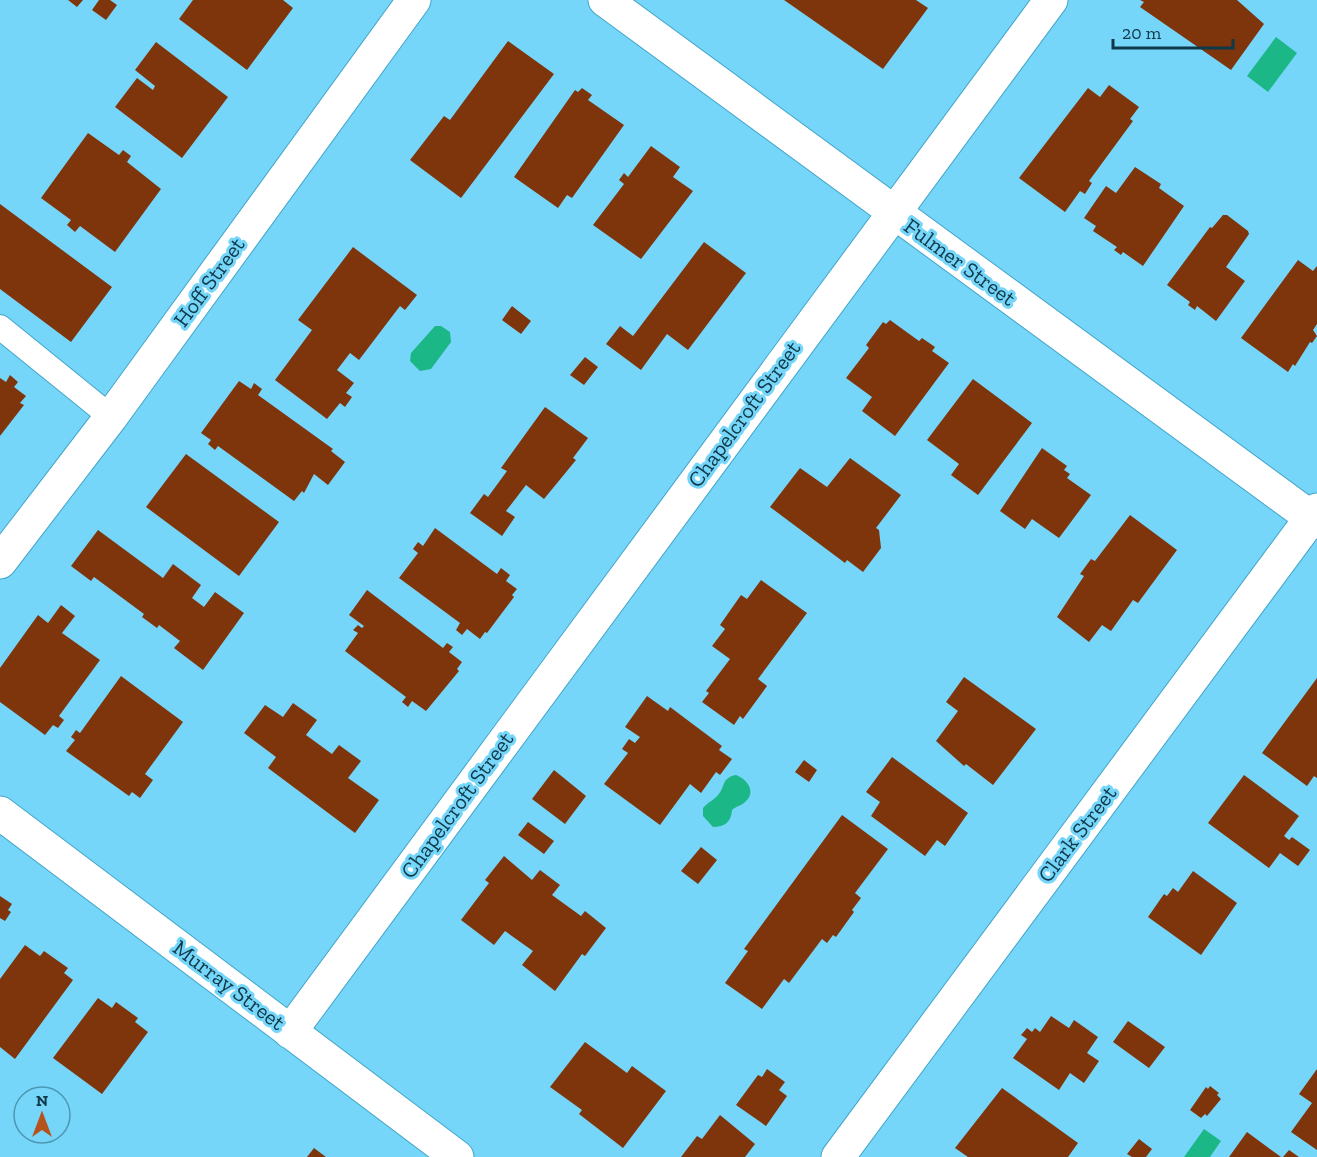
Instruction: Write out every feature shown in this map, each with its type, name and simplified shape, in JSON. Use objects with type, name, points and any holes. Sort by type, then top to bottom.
[{"type":"street","name":"Hoff Street","points":[[0,562],[111,417],[414,0]]},
{"type":"street","name":"Fulmer Street","points":[[605,0],[893,212],[1315,517]]},
{"type":"street","name":"Chapelcroft Street","points":[[290,1032],[1051,0]]},
{"type":"street","name":"Clark Street","points":[[838,1157],[1315,517]]},
{"type":"street","name":"Murray Street","points":[[0,813],[457,1157]]},
{"type":"lane","points":[[0,327],[111,417]]},
{"type":"shaded area","points":[[1276,37],[1297,53],[1268,92],[1247,76]]},
{"type":"shaded area","points":[[435,326],[441,326],[450,332],[451,342],[431,369],[420,371],[410,361],[411,353]]},
{"type":"shaded area","points":[[736,775],[749,786],[749,798],[732,810],[727,823],[713,827],[703,816],[703,808],[718,795],[728,778]]},
{"type":"shaded area","points":[[1204,1129],[1221,1141],[1210,1157],[1184,1157]]},
{"type":"building","points":[[68,0],[83,0],[77,7]]},
{"type":"building","points":[[99,0],[110,0],[117,5],[106,20],[92,10]]},
{"type":"building","points":[[193,0],[283,0],[293,8],[247,70],[179,19]]},
{"type":"building","points":[[784,0],[916,0],[928,8],[883,69]]},
{"type":"building","points":[[1140,0],[1237,0],[1264,24],[1231,70],[1140,7],[1144,2]]},
{"type":"building","points":[[508,41],[554,74],[461,198],[410,160],[444,116],[450,120]]},
{"type":"building","points":[[156,42],[228,97],[182,158],[115,107],[137,78],[153,90],[155,86],[135,70]]},
{"type":"building","points":[[1109,85],[1139,107],[1130,119],[1133,121],[1089,181],[1092,183],[1085,194],[1080,191],[1065,212],[1019,178],[1088,88],[1100,97]]},
{"type":"building","points":[[582,88],[592,95],[588,100],[624,125],[572,198],[567,195],[558,208],[514,177],[575,90],[578,92]]},
{"type":"building","points":[[88,133],[119,155],[123,150],[131,156],[127,162],[161,189],[115,252],[80,226],[75,232],[67,225],[71,220],[41,198]]},
{"type":"building","points":[[651,146],[680,167],[673,177],[693,191],[641,259],[593,225],[624,184],[619,180],[624,173],[628,177]]},
{"type":"building","points":[[1135,167],[1161,184],[1159,188],[1184,206],[1143,266],[1123,252],[1121,255],[1114,250],[1117,247],[1093,231],[1096,226],[1084,218],[1106,186],[1116,193]]},
{"type":"building","points":[[0,204],[112,287],[71,342],[0,289]]},
{"type":"building","points":[[1223,215],[1227,215],[1249,234],[1226,267],[1245,281],[1216,321],[1197,306],[1195,310],[1188,305],[1190,302],[1167,285],[1210,227],[1212,228]]},
{"type":"building","points":[[704,242],[746,273],[688,350],[667,334],[641,370],[606,344],[620,326],[633,336]]},
{"type":"building","points":[[353,247],[417,295],[405,310],[400,306],[359,360],[350,353],[337,370],[354,383],[346,393],[352,397],[345,407],[340,403],[327,419],[275,380],[312,330],[298,320]]},
{"type":"building","points":[[1298,260],[1313,271],[1317,266],[1317,324],[1313,330],[1317,336],[1288,372],[1241,338]]},
{"type":"building","points":[[512,306],[531,321],[521,334],[502,320]]},
{"type":"building","points":[[890,320],[919,341],[922,338],[935,347],[932,351],[949,363],[895,436],[862,411],[872,397],[846,378],[869,348],[866,345],[883,322],[886,324]]},
{"type":"building","points":[[585,357],[598,367],[584,385],[570,375]]},
{"type":"building","points":[[10,375],[18,382],[14,387],[26,396],[20,403],[24,405],[0,436],[0,378],[6,382]]},
{"type":"building","points":[[973,379],[1032,423],[978,495],[951,475],[959,464],[927,440]]},
{"type":"building","points":[[239,381],[251,389],[254,383],[262,389],[258,395],[333,449],[331,451],[345,462],[328,485],[314,474],[304,493],[302,491],[294,501],[218,446],[215,450],[208,444],[211,440],[201,433]]},
{"type":"building","points":[[545,407],[588,438],[573,458],[576,460],[544,499],[526,485],[506,511],[515,517],[502,536],[470,513],[484,494],[488,497],[507,471],[501,468]]},
{"type":"building","points":[[1042,448],[1067,466],[1064,470],[1070,474],[1067,478],[1091,495],[1059,538],[1032,519],[1025,529],[1000,511]]},
{"type":"building","points":[[186,454],[279,522],[239,576],[146,507]]},
{"type":"building","points":[[850,458],[901,495],[876,528],[879,530],[881,548],[863,572],[847,560],[845,563],[770,507],[800,468],[827,487]]},
{"type":"building","points":[[1130,515],[1177,550],[1138,603],[1133,600],[1111,631],[1102,625],[1089,642],[1057,617],[1084,576],[1080,574],[1091,559],[1095,561]]},
{"type":"building","points":[[435,528],[497,574],[501,568],[510,575],[506,581],[517,589],[512,595],[514,597],[480,639],[467,629],[462,635],[456,630],[460,623],[399,578],[418,553],[413,549],[418,542],[423,546]]},
{"type":"building","points":[[98,530],[163,578],[173,564],[201,585],[192,598],[204,607],[215,592],[244,613],[203,670],[174,648],[180,641],[159,625],[157,628],[142,617],[144,614],[94,577],[91,581],[71,566]]},
{"type":"building","points":[[761,580],[807,613],[758,679],[767,686],[743,719],[740,716],[734,725],[702,702],[709,693],[706,691],[730,659],[712,646],[725,629],[720,625],[741,595],[747,599]]},
{"type":"building","points":[[367,590],[443,648],[447,643],[453,647],[449,652],[462,662],[457,669],[459,671],[426,711],[412,701],[408,707],[402,702],[406,697],[345,651],[358,633],[353,630],[358,625],[362,628],[364,626],[349,615]]},
{"type":"building","points":[[61,605],[75,616],[62,633],[100,660],[59,716],[64,720],[58,728],[53,725],[45,735],[0,702],[0,668],[38,615],[48,623]]},
{"type":"building","points":[[121,676],[183,722],[145,774],[153,780],[140,798],[132,792],[129,796],[66,751],[75,740],[71,737],[76,730],[80,733]]},
{"type":"building","points":[[964,677],[1036,729],[993,785],[966,764],[964,766],[936,741],[958,711],[946,702]]},
{"type":"building","points":[[1317,678],[1317,778],[1314,776],[1307,786],[1262,753]]},
{"type":"building","points":[[647,696],[668,711],[670,707],[722,746],[719,750],[732,759],[720,775],[716,772],[701,793],[690,784],[660,825],[604,784],[628,753],[622,749],[629,739],[635,743],[640,737],[625,727]]},
{"type":"building","points":[[293,703],[317,720],[306,735],[332,754],[339,745],[361,761],[348,778],[379,800],[355,833],[268,768],[276,757],[244,733],[265,705],[283,717]]},
{"type":"building","points":[[892,757],[968,813],[945,846],[937,840],[925,856],[871,816],[880,802],[866,792]]},
{"type":"building","points":[[804,760],[817,770],[809,782],[795,772]]},
{"type":"building","points":[[554,770],[586,796],[565,824],[532,799]]},
{"type":"building","points":[[1244,775],[1299,816],[1284,836],[1289,840],[1292,837],[1310,850],[1298,866],[1280,853],[1269,868],[1208,823]]},
{"type":"building","points":[[842,815],[888,849],[855,893],[861,898],[836,937],[833,935],[827,943],[822,939],[789,983],[784,979],[762,1009],[725,983],[748,951],[744,949]]},
{"type":"building","points":[[528,822],[554,841],[544,854],[518,835]]},
{"type":"building","points":[[701,847],[717,860],[698,884],[681,871]]},
{"type":"building","points":[[504,856],[532,880],[540,870],[560,885],[552,895],[581,916],[585,911],[606,928],[585,956],[582,954],[555,991],[522,965],[533,951],[505,931],[494,945],[461,920],[489,883],[485,880]]},
{"type":"building","points":[[1193,871],[1237,903],[1201,955],[1148,917],[1164,894],[1167,896],[1173,888],[1178,892]]},
{"type":"building","points":[[0,896],[12,904],[8,910],[11,912],[5,921],[0,918]]},
{"type":"building","points":[[25,945],[40,956],[44,951],[68,968],[64,973],[73,980],[15,1059],[0,1047],[0,979]]},
{"type":"building","points":[[98,998],[112,1008],[116,1002],[138,1018],[135,1022],[148,1032],[102,1094],[53,1058]]},
{"type":"building","points":[[1051,1016],[1069,1028],[1074,1020],[1098,1037],[1087,1053],[1099,1061],[1084,1083],[1070,1073],[1059,1090],[1013,1058],[1027,1039],[1021,1035],[1027,1028],[1032,1032],[1035,1028],[1040,1032]]},
{"type":"building","points":[[1128,1021],[1165,1047],[1149,1068],[1113,1042]]},
{"type":"building","points":[[585,1042],[627,1073],[632,1066],[666,1091],[623,1148],[579,1114],[582,1110],[550,1087]]},
{"type":"building","points":[[767,1069],[785,1082],[779,1090],[787,1096],[766,1126],[736,1105],[758,1075],[762,1077]]},
{"type":"building","points":[[1317,1069],[1317,1150],[1291,1132],[1312,1103],[1299,1094]]},
{"type":"building","points":[[1210,1086],[1219,1093],[1217,1095],[1221,1099],[1207,1116],[1205,1114],[1201,1118],[1190,1110],[1206,1087],[1208,1089]]},
{"type":"building","points":[[1002,1088],[1078,1143],[1068,1157],[968,1157],[955,1148]]},
{"type":"building","points":[[720,1115],[755,1144],[745,1157],[681,1157],[697,1136],[702,1139]]},
{"type":"building","points":[[1247,1132],[1281,1157],[1229,1157]]},
{"type":"building","points":[[1139,1139],[1152,1149],[1146,1157],[1132,1157],[1127,1154]]},
{"type":"building","points":[[314,1148],[326,1157],[307,1157]]},
{"type":"building","points":[[1289,1150],[1299,1157],[1283,1157]]}]
